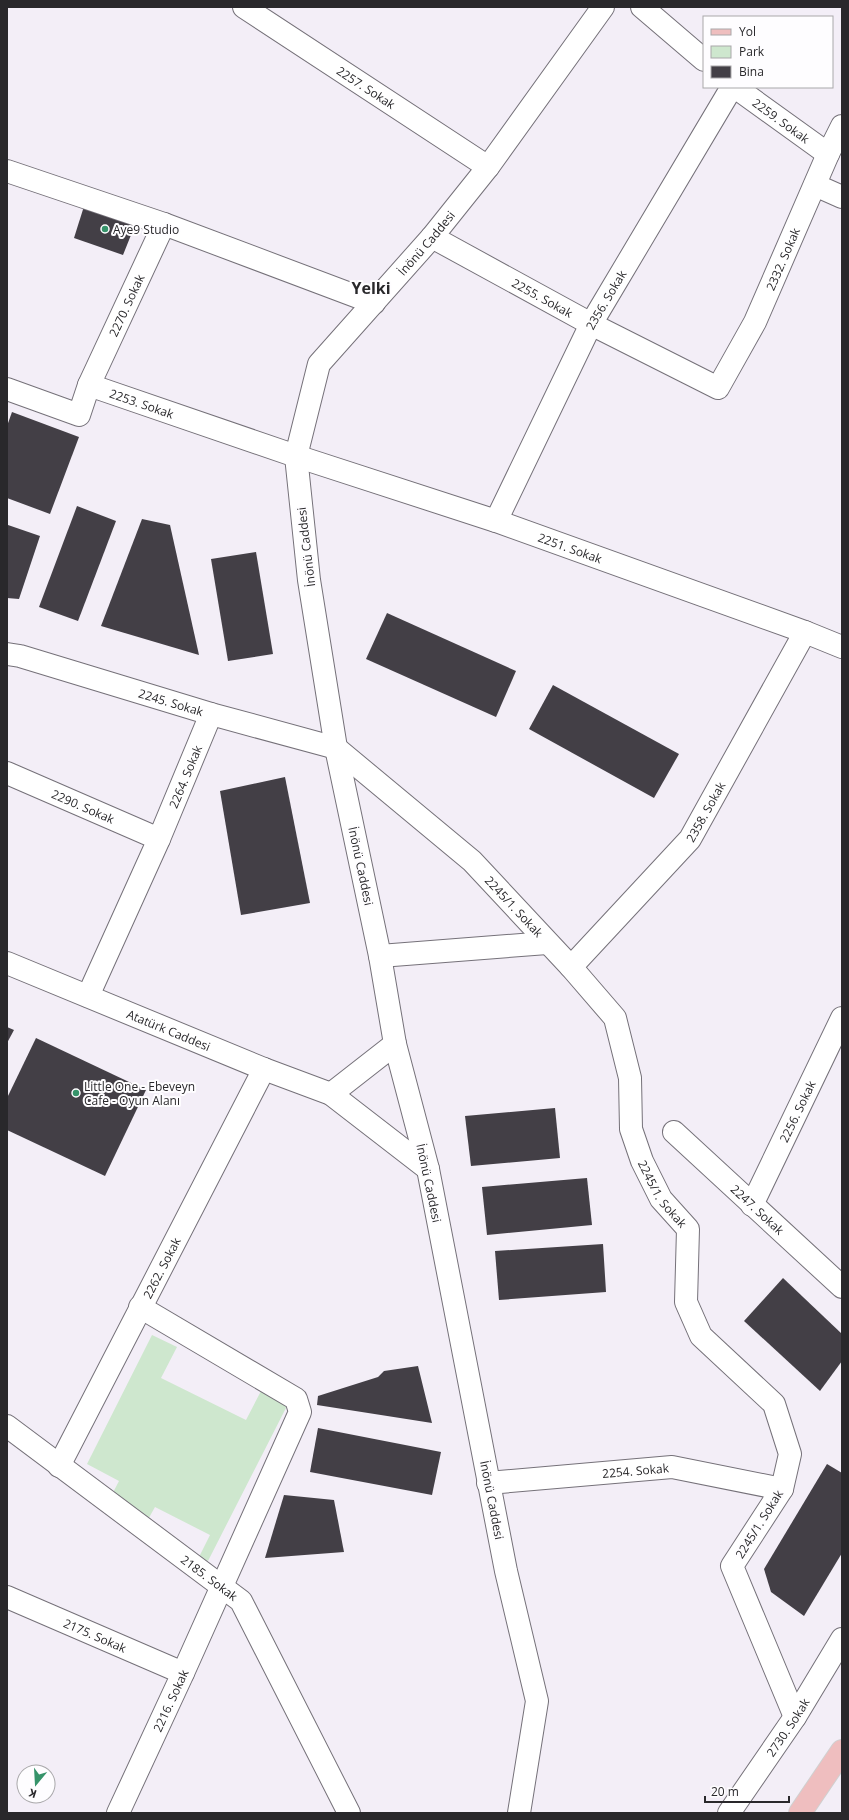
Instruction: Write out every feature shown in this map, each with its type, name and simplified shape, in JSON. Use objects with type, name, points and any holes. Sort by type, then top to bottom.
[{"type":"main road","points":[[800,1813],[842,1751]]},
{"type":"street","name":"2257. Sokak","points":[[244,7],[488,167]]},
{"type":"street","name":"İnönü Caddesi","points":[[519,1813],[537,1701],[506,1572],[428,1169],[395,1044],[380,956],[336,748],[309,580],[296,456],[319,364],[432,236],[488,167],[603,7]]},
{"type":"street","points":[[642,7],[703,59]]},
{"type":"street","name":"2356. Sokak","points":[[496,522],[591,324],[733,88]]},
{"type":"street","name":"2259. Sokak","points":[[735,88],[828,154]]},
{"type":"street","name":"2332. Sokak","points":[[718,388],[755,322],[828,154],[842,126]]},
{"type":"street","points":[[7,171],[164,224],[374,303]]},
{"type":"street","points":[[815,185],[842,197]]},
{"type":"street","name":"2270. Sokak","points":[[89,385],[164,224]]},
{"type":"street","name":"2255. Sokak","points":[[432,236],[591,324],[718,388]]},
{"type":"street","points":[[7,389],[79,415],[89,385]]},
{"type":"street","name":"2253. Sokak","points":[[89,385],[296,456]]},
{"type":"street","name":"2251. Sokak","points":[[296,456],[496,522],[805,632],[842,647]]},
{"type":"street","name":"2358. Sokak","points":[[571,967],[690,839],[805,632]]},
{"type":"street","name":"2245. Sokak","points":[[7,654],[20,656],[210,714],[336,748]]},
{"type":"street","name":"2264. Sokak","points":[[88,996],[159,839],[210,714]]},
{"type":"street","name":"2245/1. Sokak","points":[[336,748],[472,861],[571,967],[615,1018],[630,1078],[631,1129],[642,1161],[661,1199],[688,1229],[686,1302],[701,1336],[774,1404],[790,1454],[782,1489],[732,1566],[795,1717]]},
{"type":"street","name":"2290. Sokak","points":[[7,773],[159,839]]},
{"type":"street","points":[[380,956],[547,943]]},
{"type":"street","name":"Atatürk Caddesi","points":[[7,963],[264,1069],[331,1094],[428,1169]]},
{"type":"street","name":"2256. Sokak","points":[[752,1205],[842,1018]]},
{"type":"street","points":[[331,1094],[395,1044]]},
{"type":"street","name":"2262. Sokak","points":[[59,1466],[264,1069]]},
{"type":"street","name":"2247. Sokak","points":[[674,1132],[842,1287]]},
{"type":"street","name":"2216. Sokak","points":[[118,1813],[300,1412],[296,1399],[140,1307]]},
{"type":"street","name":"2185. Sokak","points":[[7,1426],[241,1601],[350,1813]]},
{"type":"street","name":"2254. Sokak","points":[[488,1482],[672,1468],[782,1489]]},
{"type":"street","name":"2175. Sokak","points":[[7,1597],[183,1672]]},
{"type":"street","name":"2730. Sokak","points":[[729,1813],[795,1717],[842,1639]]},
{"type":"green space","points":[[152,1335],[177,1347],[161,1378],[246,1420],[261,1391],[288,1404],[208,1561],[199,1557],[210,1535],[155,1507],[146,1523],[107,1504],[119,1481],[87,1464]]},
{"type":"building","name":"Aye9 Studio","points":[[85,203],[137,220],[123,255],[74,238]]},
{"type":"building","points":[[12,412],[79,437],[50,514],[7,498],[7,426]]},
{"type":"building","points":[[77,506],[116,521],[78,621],[39,607]]},
{"type":"building","points":[[142,519],[170,525],[199,655],[101,626]]},
{"type":"building","points":[[8,525],[40,536],[19,599],[7,598]]},
{"type":"building","points":[[256,552],[273,654],[228,661],[211,559]]},
{"type":"building","points":[[387,613],[516,671],[496,717],[366,659]]},
{"type":"building","points":[[553,685],[679,754],[654,798],[529,729]]},
{"type":"building","points":[[285,777],[310,903],[241,915],[220,791]]},
{"type":"building","points":[[7,1027],[14,1030],[7,1043]]},
{"type":"building","points":[[36,1038],[146,1090],[105,1176],[7,1130],[7,1098]]},
{"type":"building","points":[[555,1108],[560,1158],[471,1166],[465,1116]]},
{"type":"building","points":[[587,1178],[592,1225],[487,1235],[482,1187]]},
{"type":"building","points":[[603,1244],[606,1292],[499,1300],[495,1251]]},
{"type":"building","points":[[783,1278],[842,1334],[842,1361],[820,1391],[744,1321]]},
{"type":"building","points":[[418,1366],[432,1423],[317,1405],[318,1396],[378,1377],[384,1371]]},
{"type":"building","points":[[318,1428],[441,1452],[432,1495],[310,1472]]},
{"type":"building","points":[[827,1464],[842,1473],[842,1553],[804,1616],[771,1592],[764,1569]]},
{"type":"building","points":[[284,1495],[334,1500],[344,1552],[265,1558]]},
{"type":"place","name":"Aye9 Studio","points":[[105,229]]},
{"type":"place","name":"Little One - Ebeveyn Cafe - Oyun Alanı","points":[[76,1093]]},
{"type":"district","name":"Yelki","points":[[371,288]]}]
